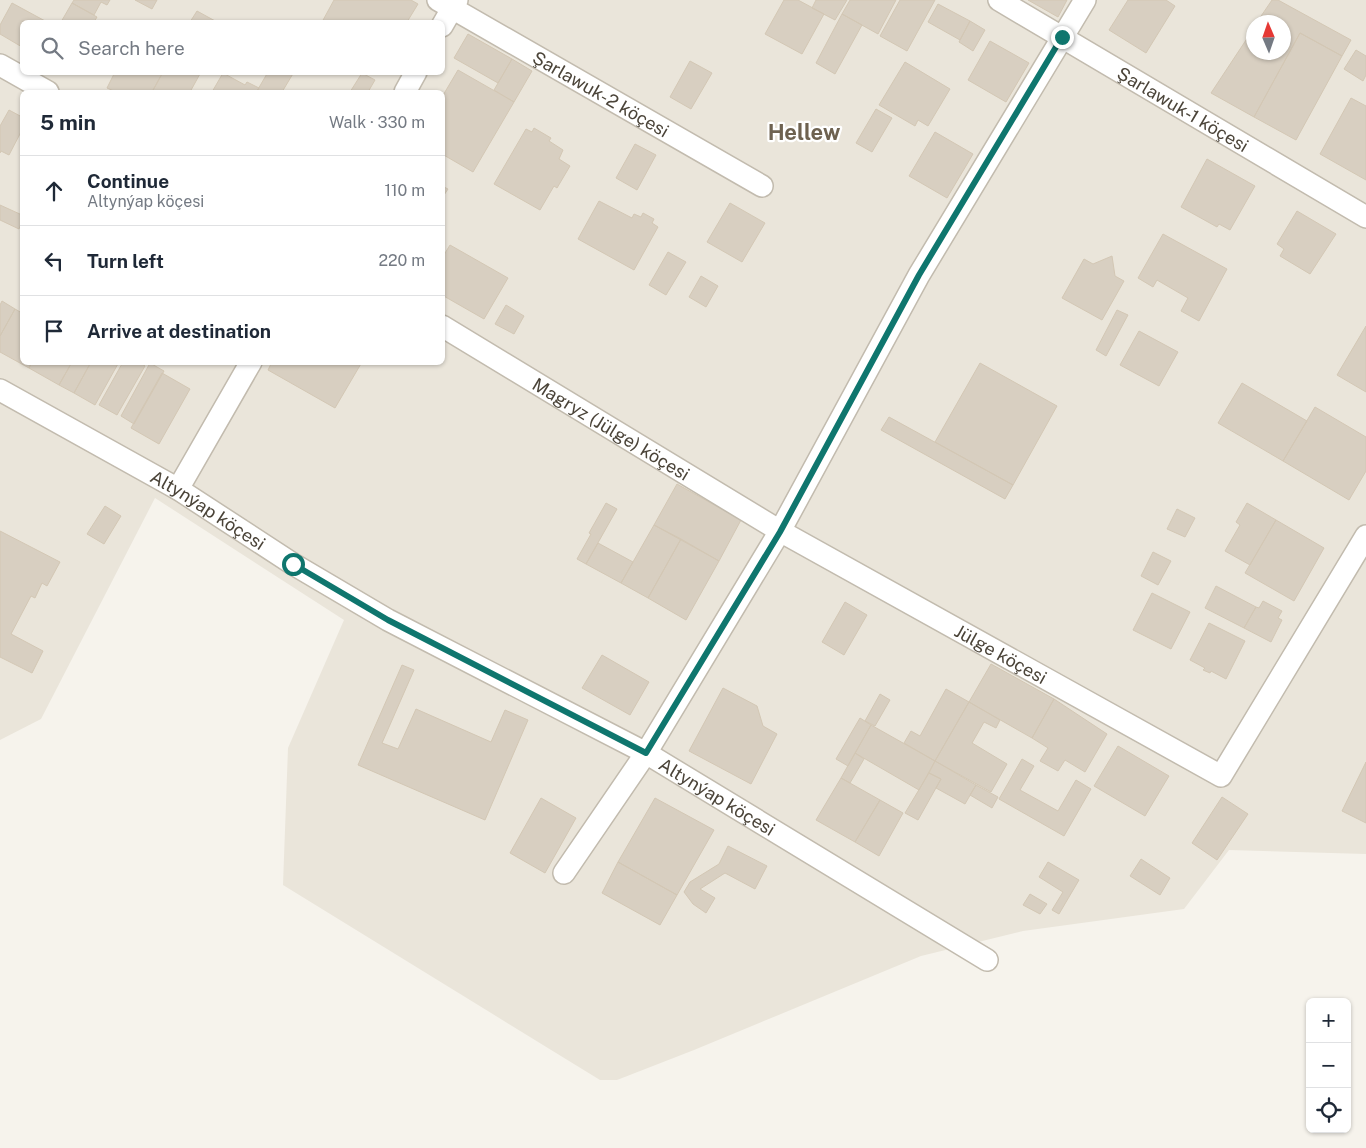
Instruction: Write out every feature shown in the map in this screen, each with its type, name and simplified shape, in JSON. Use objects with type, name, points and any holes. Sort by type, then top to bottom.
[{"type":"street","name":"Şarlawuk-1 köçesi","points":[[999,0],[1366,217]]},
{"type":"street","points":[[564,873],[646,753],[780,532],[919,275],[1085,0]]},
{"type":"street","name":"Şarlawuk-2 köçesi","points":[[448,9],[762,186]]},
{"type":"street","points":[[0,64],[45,90]]},
{"type":"street","points":[[406,90],[414,75]]},
{"type":"street","name":"Magryz (Jülge) köçesi","points":[[445,328],[780,532]]},
{"type":"street","points":[[178,490],[249,365]]},
{"type":"street","name":"Altynýap köçesi","points":[[0,390],[178,490],[293,564],[388,620],[646,753],[987,960]]},
{"type":"street","name":"Jülge köçesi","points":[[780,532],[1221,776],[1366,536]]},
{"type":"shaded area","points":[[0,0],[1366,0],[1366,854],[1229,850],[1184,909],[1023,931],[921,956],[617,1080],[600,1080],[283,885],[288,748],[344,620],[155,498],[41,719],[0,740]]},
{"type":"building","points":[[74,0],[110,0],[107,5],[101,2],[94,15],[72,3]]},
{"type":"building","points":[[135,0],[157,0],[152,9]]},
{"type":"building","points":[[334,0],[411,0],[418,4],[408,20],[323,20]]},
{"type":"building","points":[[784,0],[798,0],[824,14],[802,54],[765,34]]},
{"type":"building","points":[[816,0],[847,0],[835,20],[812,8]]},
{"type":"building","points":[[850,0],[896,0],[878,34],[842,14]]},
{"type":"building","points":[[900,0],[935,0],[907,51],[880,36]]},
{"type":"building","points":[[1028,0],[1067,0],[1058,17]]},
{"type":"building","points":[[1128,0],[1166,0],[1175,6],[1146,53],[1109,30]]},
{"type":"building","points":[[1272,0],[1278,0],[1351,40],[1342,56],[1300,33],[1291,49],[1291,15],[1262,15]]},
{"type":"building","points":[[12,3],[43,20],[20,20],[20,46],[0,34],[0,25]]},
{"type":"building","points":[[72,3],[97,17],[95,20],[62,20]]},
{"type":"building","points":[[938,4],[970,21],[960,40],[928,22]]},
{"type":"building","points":[[197,11],[213,20],[191,20]]},
{"type":"building","points":[[842,14],[862,25],[835,74],[816,63]]},
{"type":"building","points":[[970,21],[985,30],[973,51],[959,42]]},
{"type":"building","points":[[1300,33],[1342,56],[1296,140],[1254,117],[1285,60],[1291,60],[1291,49]]},
{"type":"building","points":[[468,34],[512,59],[498,83],[454,58]]},
{"type":"building","points":[[1246,40],[1246,60],[1285,60],[1254,117],[1211,93]]},
{"type":"building","points":[[990,41],[1029,63],[1006,102],[968,80]]},
{"type":"building","points":[[1356,50],[1366,56],[1366,75],[1363,81],[1344,69]]},
{"type":"building","points":[[512,59],[532,71],[514,102],[494,90]]},
{"type":"building","points":[[690,61],[712,73],[691,109],[670,97]]},
{"type":"building","points":[[905,62],[950,89],[928,126],[918,120],[915,126],[879,105]]},
{"type":"building","points":[[458,70],[514,102],[473,172],[445,156],[445,92]]},
{"type":"building","points":[[114,75],[161,75],[153,90],[112,90],[107,88]]},
{"type":"building","points":[[161,75],[199,75],[191,90],[153,90]]},
{"type":"building","points":[[222,75],[227,75],[245,85],[247,82],[259,88],[258,90],[213,90]]},
{"type":"building","points":[[266,75],[292,75],[283,90],[258,90]]},
{"type":"building","points":[[361,75],[366,75],[375,80],[369,90],[351,90]]},
{"type":"building","points":[[1351,98],[1366,106],[1366,180],[1320,154]]},
{"type":"building","points":[[876,109],[892,118],[872,152],[856,143]]},
{"type":"building","points":[[9,110],[20,116],[20,134],[9,155],[1,151],[0,153],[0,126]]},
{"type":"building","points":[[534,128],[551,138],[549,141],[563,150],[559,159],[570,166],[557,188],[554,186],[540,210],[494,184],[526,129],[532,132]]},
{"type":"building","points":[[935,132],[973,154],[947,198],[909,176]]},
{"type":"building","points":[[635,144],[656,155],[637,190],[616,178]]},
{"type":"building","points":[[1207,159],[1255,186],[1230,230],[1219,224],[1217,227],[1181,207]]},
{"type":"building","points":[[599,201],[632,218],[634,214],[641,217],[643,213],[654,219],[652,223],[658,227],[634,270],[578,239]]},
{"type":"building","points":[[730,203],[765,223],[742,262],[707,242]]},
{"type":"building","points":[[0,205],[20,214],[19,229],[0,220]]},
{"type":"building","points":[[1297,211],[1336,234],[1310,274],[1280,256],[1284,249],[1277,244]]},
{"type":"building","points":[[1163,234],[1227,269],[1199,321],[1181,311],[1188,298],[1157,280],[1153,287],[1138,278]]},
{"type":"building","points":[[450,245],[508,278],[484,319],[445,297],[445,253]]},
{"type":"building","points":[[668,252],[686,262],[666,295],[649,285]]},
{"type":"building","points":[[1112,256],[1115,276],[1124,281],[1102,320],[1062,298],[1084,259],[1093,264]]},
{"type":"building","points":[[701,276],[718,286],[706,307],[689,297]]},
{"type":"building","points":[[2,301],[15,309],[0,336],[0,305]]},
{"type":"building","points":[[506,305],[524,316],[514,334],[495,324]]},
{"type":"building","points":[[15,309],[20,312],[20,363],[0,352],[0,336]]},
{"type":"building","points":[[1117,310],[1128,315],[1106,356],[1096,350]]},
{"type":"building","points":[[1366,326],[1366,392],[1337,375]]},
{"type":"building","points":[[1139,331],[1178,352],[1159,386],[1120,365]]},
{"type":"building","points":[[980,363],[1057,406],[1013,485],[935,442]]},
{"type":"building","points":[[30,365],[70,365],[59,385],[29,368]]},
{"type":"building","points":[[70,365],[89,365],[74,393],[59,385]]},
{"type":"building","points":[[89,365],[117,365],[95,405],[74,393]]},
{"type":"building","points":[[121,365],[145,366],[117,415],[99,405]]},
{"type":"building","points":[[149,365],[154,365],[164,371],[134,424],[121,416]]},
{"type":"building","points":[[270,365],[360,365],[335,408],[268,370]]},
{"type":"building","points":[[162,373],[190,389],[159,444],[131,428]]},
{"type":"building","points":[[1242,383],[1307,421],[1283,461],[1218,423]]},
{"type":"building","points":[[1315,407],[1366,437],[1366,471],[1349,500],[1283,461]]},
{"type":"building","points":[[889,417],[1013,485],[1005,499],[881,430]]},
{"type":"building","points":[[677,484],[741,520],[719,561],[654,525]]},
{"type":"building","points":[[606,503],[617,509],[586,564],[577,559]]},
{"type":"building","points":[[1247,503],[1276,520],[1250,565],[1225,551],[1240,525],[1236,522]]},
{"type":"building","points":[[105,506],[121,516],[104,544],[87,534]]},
{"type":"building","points":[[1177,509],[1195,518],[1185,537],[1167,529]]},
{"type":"building","points":[[1276,520],[1324,548],[1294,601],[1245,573]]},
{"type":"building","points":[[654,525],[681,539],[648,598],[621,583]]},
{"type":"building","points":[[0,531],[60,562],[47,586],[42,583],[35,598],[31,596],[11,634],[43,651],[32,673],[0,657]]},
{"type":"building","points":[[681,539],[719,561],[686,620],[648,598]]},
{"type":"building","points":[[598,543],[633,562],[621,583],[586,564]]},
{"type":"building","points":[[1153,552],[1171,561],[1158,585],[1141,576]]},
{"type":"building","points":[[1216,586],[1256,607],[1244,628],[1205,608]]},
{"type":"building","points":[[1152,593],[1190,612],[1171,649],[1133,630]]},
{"type":"building","points":[[1263,601],[1282,611],[1278,618],[1282,620],[1271,642],[1244,628],[1256,607],[1259,608]]},
{"type":"building","points":[[845,602],[867,615],[844,655],[822,642]]},
{"type":"building","points":[[1209,623],[1245,641],[1226,679],[1211,671],[1210,673],[1203,670],[1205,668],[1190,660]]},
{"type":"building","points":[[602,655],[649,682],[630,715],[582,688]]},
{"type":"building","points":[[991,664],[1054,699],[1032,738],[969,702]]},
{"type":"building","points":[[402,665],[414,670],[382,743],[398,749],[416,709],[491,742],[505,710],[528,720],[485,820],[358,765]]},
{"type":"building","points":[[723,688],[757,706],[763,726],[777,734],[751,784],[689,751]]},
{"type":"building","points":[[946,689],[969,702],[935,761],[904,743],[911,731],[920,736]]},
{"type":"building","points":[[880,694],[890,700],[875,726],[865,721]]},
{"type":"building","points":[[1054,699],[1107,734],[1085,772],[1065,760],[1058,771],[1040,761],[1048,748],[1032,738]]},
{"type":"building","points":[[969,702],[1000,720],[996,728],[984,722],[972,743],[1007,764],[991,792],[935,761]]},
{"type":"building","points":[[860,718],[871,725],[848,766],[836,759]]},
{"type":"building","points":[[871,725],[935,761],[919,790],[855,753]]},
{"type":"building","points":[[1118,746],[1169,776],[1145,816],[1094,786]]},
{"type":"building","points":[[855,753],[864,759],[850,783],[841,778]]},
{"type":"building","points":[[1022,759],[1034,766],[1020,790],[1058,811],[1076,780],[1091,789],[1064,836],[999,799]]},
{"type":"building","points":[[935,761],[976,785],[965,804],[936,788],[941,779],[929,773]]},
{"type":"building","points":[[1366,762],[1366,823],[1342,811]]},
{"type":"building","points":[[929,773],[941,779],[918,820],[905,813]]},
{"type":"building","points":[[841,778],[880,800],[855,842],[816,820]]},
{"type":"building","points":[[976,785],[998,797],[992,808],[970,795]]},
{"type":"building","points":[[1222,797],[1248,814],[1217,860],[1192,843]]},
{"type":"building","points":[[541,798],[576,818],[545,873],[510,853]]},
{"type":"building","points":[[655,798],[714,830],[677,895],[618,862]]},
{"type":"building","points":[[880,800],[903,813],[879,856],[855,842]]},
{"type":"building","points":[[728,846],[767,866],[755,889],[725,873],[700,889],[715,898],[706,913],[693,904],[684,892],[690,882],[719,864]]},
{"type":"building","points":[[1141,859],[1170,878],[1160,895],[1130,876]]},
{"type":"building","points":[[618,862],[677,895],[660,925],[602,893]]},
{"type":"building","points":[[1048,862],[1079,880],[1059,914],[1052,910],[1063,892],[1039,877]]},
{"type":"building","points":[[1030,894],[1047,904],[1040,914],[1023,905]]},
{"type":"district","name":"Hellew","points":[[804,132]]},
{"type":"route","points":[[293,564],[388,620],[646,753],[780,532],[919,275],[1062,37]]}]
